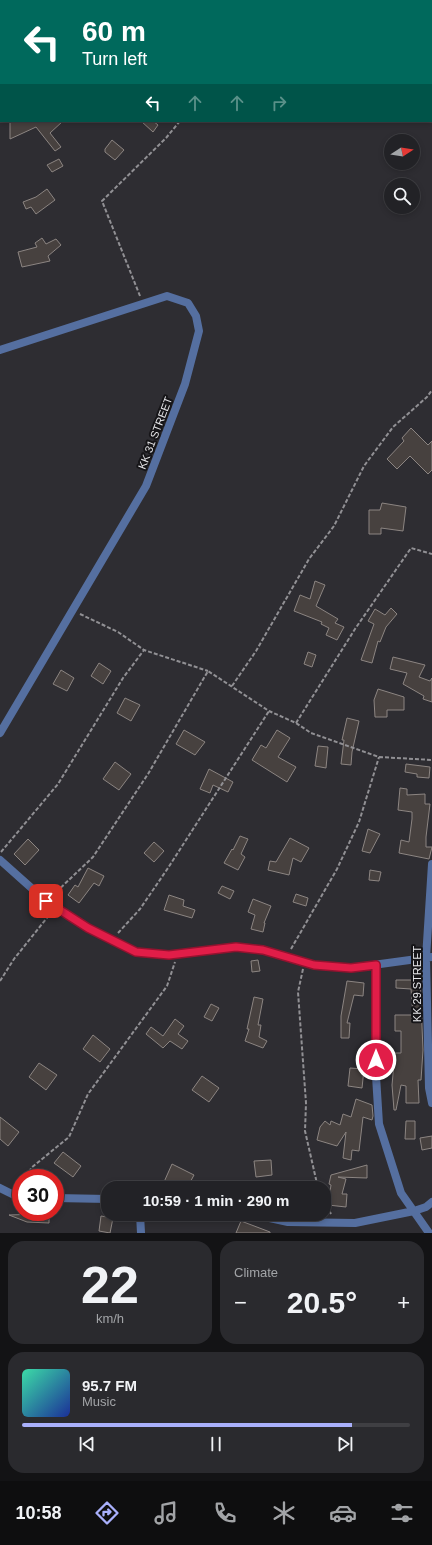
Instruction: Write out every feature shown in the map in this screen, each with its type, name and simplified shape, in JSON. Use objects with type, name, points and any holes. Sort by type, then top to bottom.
[{"type":"street","name":"KK 31 STREET","points":[[0,350],[167,296],[188,303],[196,316],[198,331],[185,384],[146,486],[0,733]]},
{"type":"street","points":[[0,860],[46,901],[88,928],[136,952],[169,955],[236,947],[263,950],[314,965],[351,968],[429,958]]},
{"type":"street","name":"KK 29 STREET","points":[[432,864],[429,958],[429,1088],[432,1103]]},
{"type":"street","points":[[376,965],[376,1076],[379,1124],[401,1193],[429,1233]]},
{"type":"street","points":[[0,1188],[12,1194]]},
{"type":"street","points":[[64,1198],[101,1199]]},
{"type":"street","points":[[283,1221],[356,1223],[414,1211],[426,1207],[432,1202]]},
{"type":"street","points":[[140,1221],[141,1233]]},
{"type":"path","points":[[143,304],[102,200],[166,138],[179,122]]},
{"type":"path","points":[[232,686],[256,651],[309,559],[334,526],[364,466],[393,427],[427,397],[432,390]]},
{"type":"path","points":[[296,723],[355,629],[411,548],[432,554]]},
{"type":"path","points":[[73,611],[118,632],[144,650],[176,662],[208,671],[269,711],[296,723],[311,733],[378,757],[432,760]]},
{"type":"path","points":[[0,852],[58,784],[115,690],[144,650]]},
{"type":"path","points":[[46,901],[93,857],[148,774],[208,671]]},
{"type":"path","points":[[112,940],[140,909],[269,711]]},
{"type":"path","points":[[286,957],[337,869],[359,822],[378,757]]},
{"type":"path","points":[[0,981],[14,959],[56,907]]},
{"type":"path","points":[[31,1169],[69,1137],[88,1094],[167,986],[178,954]]},
{"type":"path","points":[[304,962],[298,992],[306,1104],[305,1131],[316,1181]]},
{"type":"building","points":[[10,122],[62,122],[50,133],[61,147],[55,151],[36,127],[10,139]]},
{"type":"building","points":[[142,122],[154,122],[158,125],[153,132]]},
{"type":"building","points":[[112,140],[124,150],[115,160],[105,152],[105,149]]},
{"type":"building","points":[[59,159],[63,166],[52,172],[47,165]]},
{"type":"building","points":[[47,189],[55,200],[36,214],[31,207],[26,209],[23,202],[36,197]]},
{"type":"building","points":[[42,238],[46,244],[56,239],[61,245],[48,256],[50,261],[22,267],[18,252],[37,247],[35,243]]},
{"type":"building","points":[[411,428],[428,445],[432,441],[432,470],[428,474],[410,456],[397,469],[387,459],[404,441],[402,438]]},
{"type":"building","points":[[382,503],[406,507],[403,531],[381,528],[381,534],[369,534],[369,510],[380,510]]},
{"type":"building","points":[[315,581],[325,585],[316,606],[338,619],[335,623],[344,627],[337,640],[326,635],[329,628],[321,624],[322,622],[294,611],[300,595],[310,599]]},
{"type":"building","points":[[391,608],[397,614],[386,627],[380,642],[378,641],[372,663],[361,660],[374,624],[368,621],[375,609],[385,615]]},
{"type":"building","points":[[308,652],[316,655],[312,667],[304,664]]},
{"type":"building","points":[[393,657],[425,665],[419,677],[430,681],[432,678],[432,702],[423,699],[424,696],[403,684],[407,673],[390,669]]},
{"type":"building","points":[[99,663],[111,671],[103,684],[91,676]]},
{"type":"building","points":[[61,670],[74,678],[67,691],[53,684]]},
{"type":"building","points":[[378,689],[404,697],[404,710],[387,710],[387,717],[375,717],[374,700]]},
{"type":"building","points":[[125,698],[140,705],[131,721],[117,713]]},
{"type":"building","points":[[347,718],[359,721],[352,752],[351,765],[341,764],[344,740],[342,740]]},
{"type":"building","points":[[184,730],[205,742],[195,755],[176,744]]},
{"type":"building","points":[[277,730],[290,738],[278,757],[296,767],[287,782],[252,760],[261,745],[266,748]]},
{"type":"building","points":[[318,746],[328,747],[326,768],[315,766]]},
{"type":"building","points":[[115,762],[131,774],[119,790],[103,779]]},
{"type":"building","points":[[406,764],[430,767],[429,778],[417,777],[417,774],[405,772]]},
{"type":"building","points":[[209,769],[233,782],[228,792],[213,785],[210,793],[200,789]]},
{"type":"building","points":[[400,788],[407,789],[407,795],[425,794],[425,804],[430,804],[426,837],[426,847],[432,847],[429,859],[399,853],[401,840],[409,842],[412,819],[412,812],[398,810]]},
{"type":"building","points":[[368,829],[380,834],[370,853],[362,851]]},
{"type":"building","points":[[240,836],[248,839],[241,854],[245,857],[238,870],[224,863]]},
{"type":"building","points":[[290,838],[309,848],[301,862],[293,858],[289,875],[268,870],[270,861],[276,862]]},
{"type":"building","points":[[28,839],[39,850],[25,865],[14,854]]},
{"type":"building","points":[[154,842],[164,851],[154,862],[144,853]]},
{"type":"building","points":[[88,868],[104,876],[99,886],[94,883],[79,903],[68,895],[75,885],[78,887]]},
{"type":"building","points":[[370,870],[381,872],[379,881],[369,880]]},
{"type":"building","points":[[222,886],[234,891],[230,899],[218,893]]},
{"type":"building","points":[[296,894],[308,898],[306,906],[293,902]]},
{"type":"building","points":[[169,895],[184,900],[183,906],[195,910],[192,918],[164,910]]},
{"type":"building","points":[[253,899],[271,906],[264,923],[263,932],[251,929],[255,915],[248,912]]},
{"type":"building","points":[[258,960],[260,971],[252,972],[251,961]]},
{"type":"building","points":[[396,980],[420,980],[423,1050],[421,1080],[418,1080],[419,1103],[406,1103],[406,1086],[401,1085],[396,1110],[394,1110],[392,1085],[395,1053],[401,1053],[401,1031],[395,1031],[395,1015],[413,1015],[411,989],[396,988]]},
{"type":"building","points":[[347,981],[364,983],[363,996],[354,995],[347,1023],[350,1023],[349,1038],[341,1038],[341,1016]]},
{"type":"building","points":[[254,997],[263,999],[258,1025],[261,1025],[259,1037],[267,1041],[263,1048],[245,1041],[249,1029],[247,1029]]},
{"type":"building","points":[[211,1004],[219,1008],[212,1021],[204,1017]]},
{"type":"building","points":[[175,1019],[184,1026],[178,1034],[188,1041],[182,1049],[170,1041],[163,1048],[146,1034],[151,1027],[163,1036]]},
{"type":"building","points":[[93,1035],[110,1049],[100,1062],[83,1049]]},
{"type":"building","points":[[39,1063],[57,1075],[46,1090],[29,1077]]},
{"type":"building","points":[[350,1068],[364,1069],[362,1088],[348,1086]]},
{"type":"building","points":[[202,1076],[219,1088],[209,1102],[192,1090]]},
{"type":"building","points":[[356,1099],[372,1105],[373,1116],[372,1120],[363,1117],[359,1151],[352,1150],[351,1160],[343,1158],[346,1132],[337,1146],[317,1140],[320,1127],[325,1121],[330,1125],[331,1121],[340,1125],[343,1114],[351,1117]]},
{"type":"building","points":[[0,1117],[19,1132],[8,1146],[0,1139]]},
{"type":"building","points":[[406,1121],[415,1121],[415,1139],[405,1139]]},
{"type":"building","points":[[432,1136],[432,1148],[422,1150],[420,1138]]},
{"type":"building","points":[[63,1152],[81,1166],[73,1177],[54,1163]]},
{"type":"building","points":[[271,1160],[272,1175],[256,1177],[254,1161]]},
{"type":"building","points":[[172,1164],[194,1175],[191,1181],[164,1181]]},
{"type":"building","points":[[367,1165],[367,1178],[338,1177],[346,1179],[342,1194],[347,1194],[346,1207],[331,1205],[331,1181],[330,1181],[331,1175]]},
{"type":"building","points":[[101,1216],[101,1221],[112,1221],[110,1233],[99,1231]]},
{"type":"building","points":[[24,1221],[49,1221],[49,1223]]},
{"type":"building","points":[[241,1221],[270,1232],[270,1233],[236,1233]]},
{"type":"route","points":[[46,901],[88,928],[136,952],[169,955],[236,947],[263,950],[314,965],[351,968],[376,965],[376,1060]]}]
